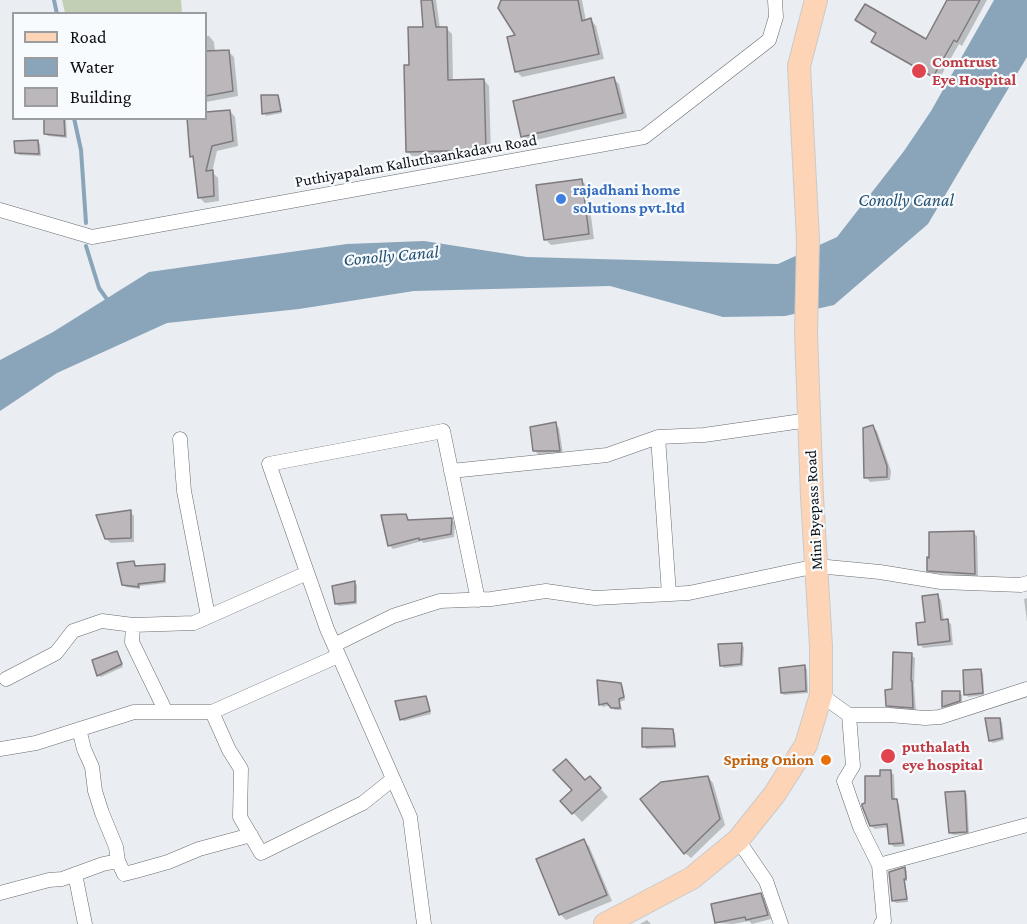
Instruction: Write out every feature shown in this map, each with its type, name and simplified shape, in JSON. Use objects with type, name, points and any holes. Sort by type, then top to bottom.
[{"type":"main road","name":"Mini Byepass Road","points":[[605,924],[692,878],[738,840],[774,795],[806,745],[821,695],[821,646],[812,496],[806,333],[808,240],[799,66],[816,0]]},
{"type":"street","name":"Puthiyapalam Kalluthaankadavu Road","points":[[0,210],[92,237],[644,137],[769,40],[776,17],[775,0]]},
{"type":"street","points":[[451,471],[607,455],[658,437],[704,435],[809,420]]},
{"type":"street","points":[[424,924],[410,817],[336,650],[268,464],[443,431],[478,600]]},
{"type":"street","points":[[658,437],[669,594]]},
{"type":"street","points":[[180,439],[184,492],[208,616]]},
{"type":"street","points":[[0,750],[36,743],[134,712],[212,712],[336,650],[393,616],[440,601],[478,600],[546,591],[595,598],[669,594],[817,566],[880,572],[941,582],[1022,585],[1027,583]]},
{"type":"street","points":[[6,679],[56,653],[73,631],[102,621],[133,625],[194,623],[307,573]]},
{"type":"street","points":[[133,625],[132,642],[166,712]]},
{"type":"street","points":[[821,695],[849,715],[940,717],[1027,689]]},
{"type":"street","points":[[212,712],[241,770],[240,817],[261,853],[363,803],[393,779]]},
{"type":"street","points":[[849,715],[853,766],[844,780],[860,827],[879,865],[884,921],[881,924]]},
{"type":"street","points":[[79,729],[92,767],[95,791],[124,874],[149,868],[199,849],[251,835]]},
{"type":"street","points":[[879,865],[1027,825]]},
{"type":"street","points":[[738,840],[766,880],[781,924]]},
{"type":"street","points":[[0,893],[118,861]]},
{"type":"street","points":[[75,874],[85,924]]},
{"type":"green space","points":[[62,0],[181,0],[182,12],[65,12]]},
{"type":"water","name":"Conolly Canal","points":[[994,0],[1027,0],[1027,57],[928,224],[834,305],[785,316],[723,317],[610,286],[414,291],[299,309],[167,323],[57,373],[0,411],[0,360],[53,332],[149,272],[347,244],[424,241],[527,257],[778,264],[837,237],[904,151],[931,111]]},
{"type":"building","points":[[421,0],[432,0],[436,27],[447,27],[448,80],[484,79],[486,150],[406,152],[404,65],[409,65],[408,27],[423,27]]},
{"type":"building","points":[[501,0],[578,0],[582,21],[591,18],[599,54],[515,72],[507,37],[515,35],[498,8]]},
{"type":"building","points":[[947,0],[980,0],[957,42],[954,40],[933,77],[871,42],[876,33],[855,20],[865,4],[926,39]]},
{"type":"building","points":[[229,50],[233,91],[207,96],[207,51]]},
{"type":"building","points":[[614,77],[623,113],[521,137],[513,101]]},
{"type":"building","points":[[261,95],[278,95],[281,111],[262,114]]},
{"type":"building","points":[[230,110],[233,141],[212,146],[206,171],[213,170],[214,196],[198,198],[193,156],[190,157],[187,120],[207,120],[207,112]]},
{"type":"building","points":[[44,120],[64,120],[65,136],[44,134]]},
{"type":"building","points":[[38,140],[39,154],[15,153],[14,141]]},
{"type":"building","name":"rajadhani home solutions pvt.ltd","points":[[582,179],[589,234],[544,240],[536,185]]},
{"type":"building","points":[[556,422],[560,451],[533,451],[530,427]]},
{"type":"building","points":[[873,425],[887,466],[887,477],[864,478],[863,428]]},
{"type":"building","points":[[131,510],[131,538],[105,539],[96,515]]},
{"type":"building","points":[[406,514],[408,520],[452,518],[451,534],[419,540],[419,538],[388,546],[381,515]]},
{"type":"building","points":[[974,531],[975,574],[927,571],[929,532]]},
{"type":"building","points":[[134,561],[135,566],[165,564],[164,581],[138,584],[139,587],[122,585],[117,563]]},
{"type":"building","points":[[355,581],[355,602],[335,604],[332,586]]},
{"type":"building","points":[[938,594],[941,620],[948,619],[950,641],[918,645],[916,623],[925,622],[922,596]]},
{"type":"building","points":[[742,643],[741,664],[720,666],[718,644]]},
{"type":"building","points":[[117,651],[122,664],[97,676],[92,660]]},
{"type":"building","points":[[893,652],[912,653],[913,708],[886,706],[885,690],[892,689]]},
{"type":"building","points":[[805,665],[806,691],[781,693],[779,668]]},
{"type":"building","points":[[981,669],[983,693],[964,695],[963,670]]},
{"type":"building","points":[[597,680],[621,683],[624,697],[619,699],[620,708],[611,708],[607,703],[599,705]]},
{"type":"building","points":[[942,691],[960,691],[960,701],[942,707]]},
{"type":"building","points":[[426,696],[430,711],[400,720],[395,701]]},
{"type":"building","points":[[985,718],[1000,718],[1002,738],[989,741]]},
{"type":"building","points":[[642,728],[673,729],[675,746],[642,747]]},
{"type":"building","points":[[566,759],[585,780],[590,776],[601,788],[572,814],[560,801],[572,790],[553,770]]},
{"type":"building","points":[[880,770],[891,770],[892,799],[897,799],[903,843],[889,844],[887,824],[870,826],[862,806],[865,803],[865,776],[880,776]]},
{"type":"building","points":[[708,776],[720,819],[684,854],[640,799],[661,782]]},
{"type":"building","points":[[965,791],[967,832],[949,833],[945,792]]},
{"type":"building","points":[[584,839],[607,895],[559,915],[536,859]]},
{"type":"building","points":[[905,867],[907,899],[892,901],[889,872]]},
{"type":"building","points":[[761,893],[768,915],[715,923],[711,904]]},
{"type":"waterway","points":[[54,0],[57,12]]},
{"type":"waterway","points":[[74,120],[81,150],[86,223]]},
{"type":"waterway","points":[[86,246],[99,288],[109,302]]},
{"type":"place","name":"Comtrust Eye Hospital","points":[[919,71]]},
{"type":"place","name":"rajadhani home solutions pvt.ltd","points":[[561,199]]},
{"type":"place","name":"puthalath eye hospital","points":[[888,756]]},
{"type":"place","name":"Spring Onion","points":[[826,760]]}]
